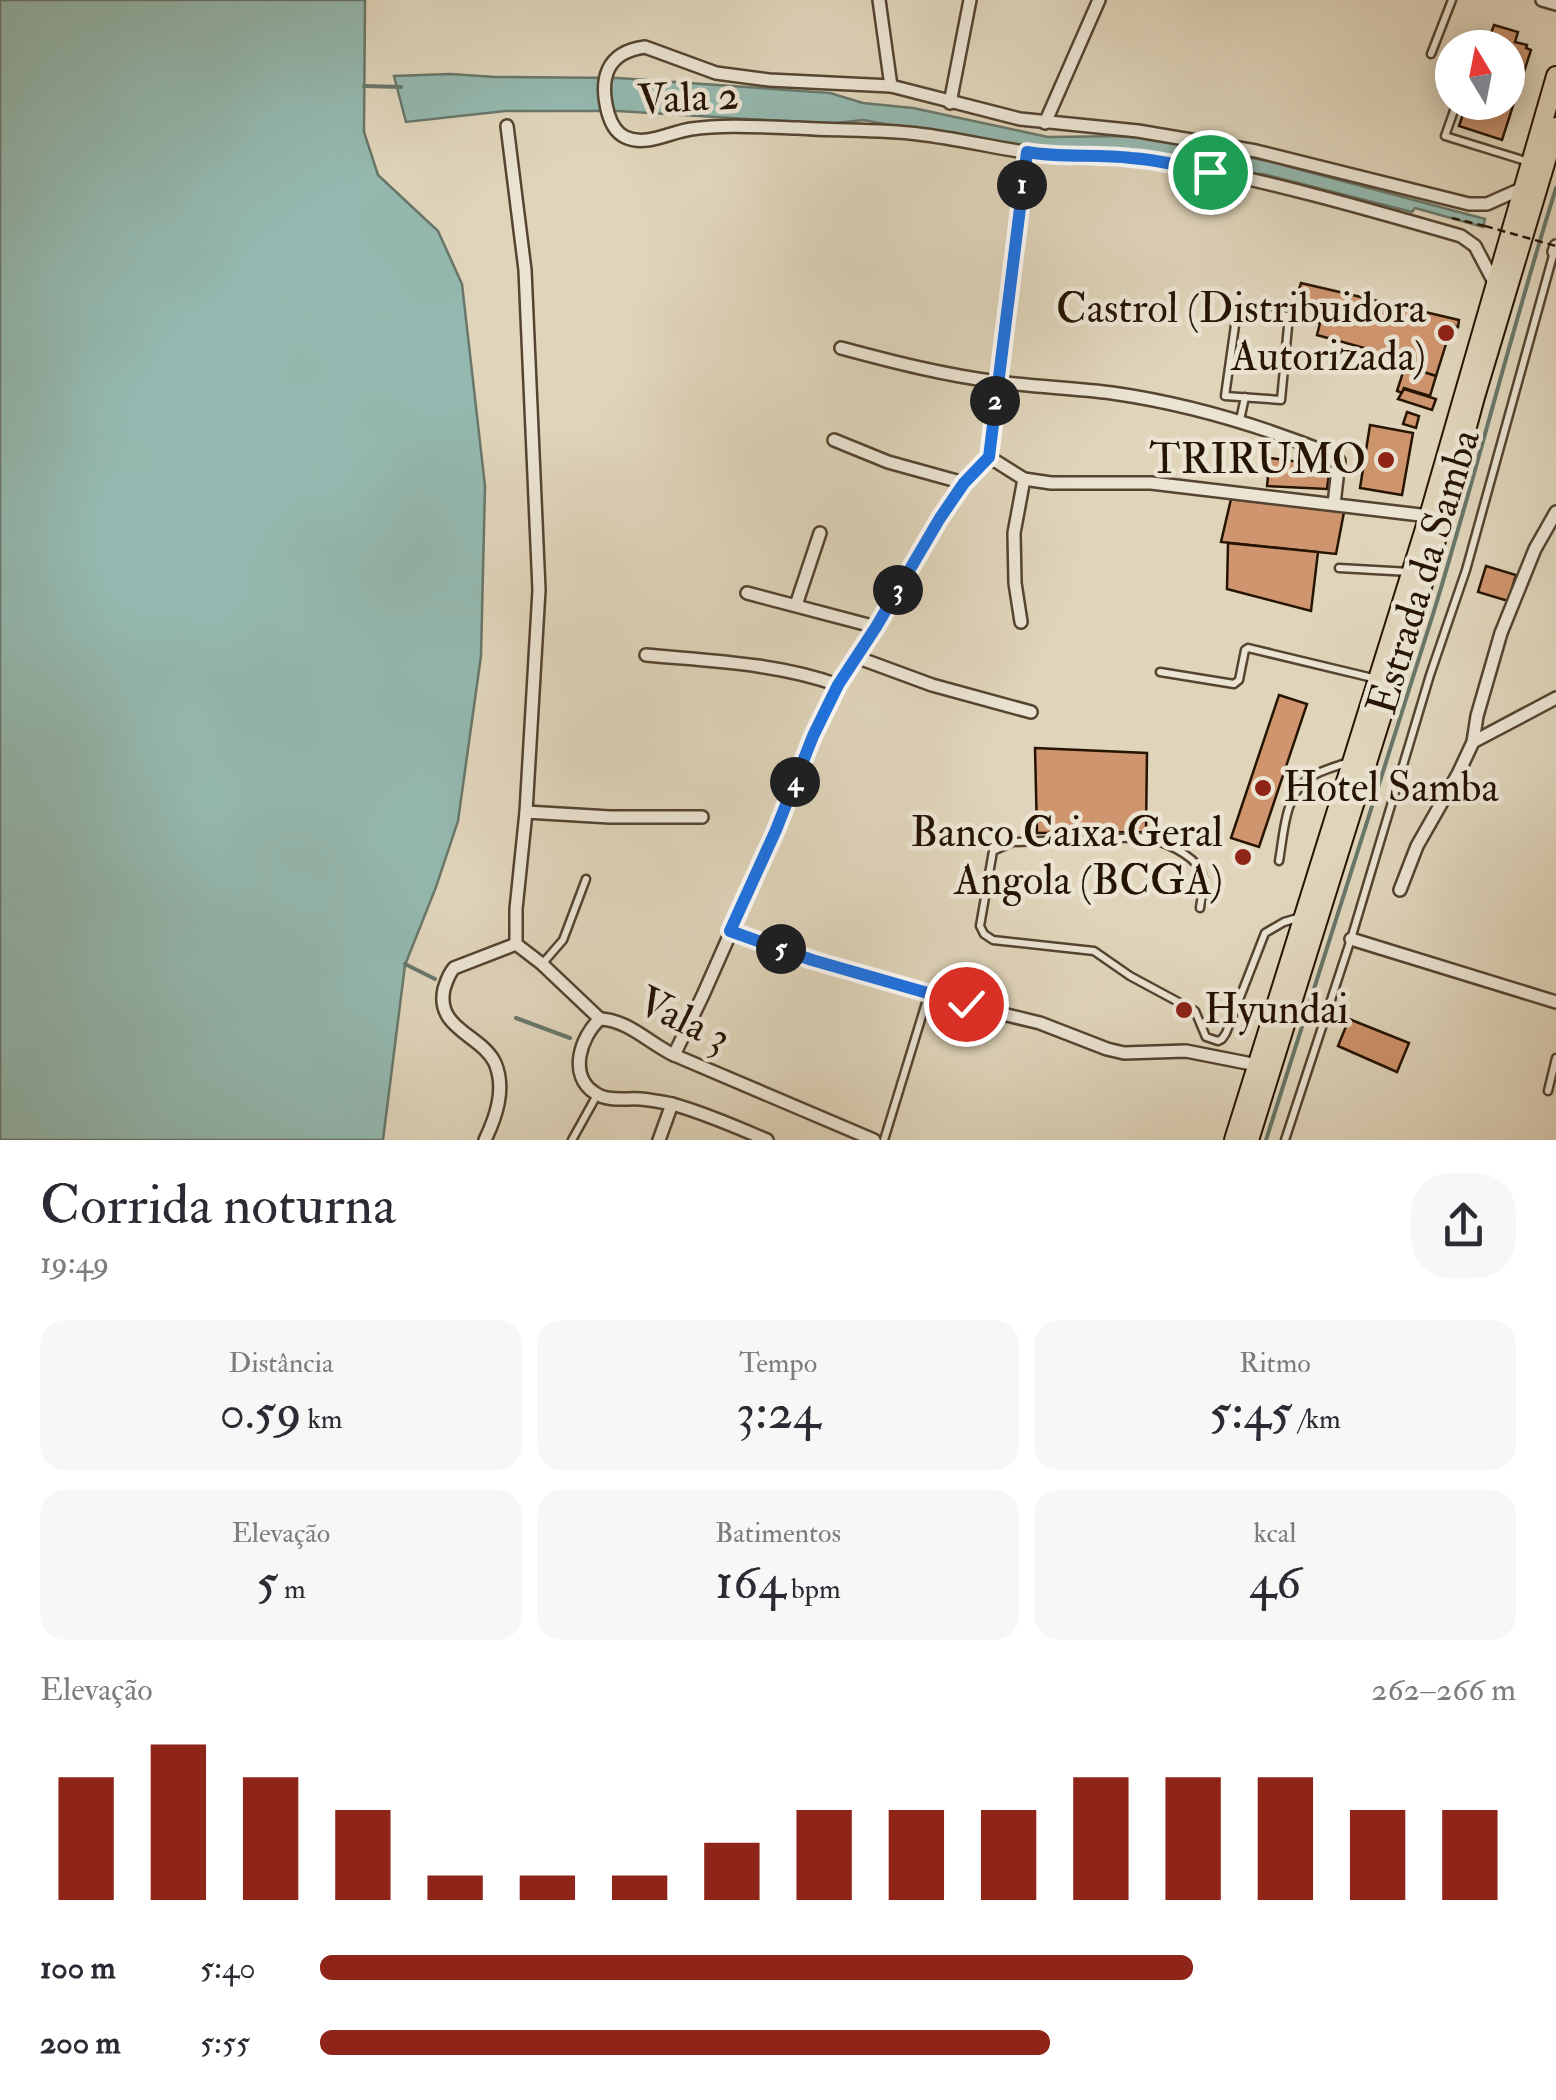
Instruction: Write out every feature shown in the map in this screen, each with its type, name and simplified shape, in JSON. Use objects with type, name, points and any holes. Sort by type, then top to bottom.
[{"type":"main road","name":"Estrada da Samba","points":[[1234,1140],[1429,516],[1556,76]]},
{"type":"main road","name":"Estrada da Samba","points":[[1249,1140],[1432,555],[1556,127]]},
{"type":"street","points":[[879,0],[892,86]]},
{"type":"street","points":[[950,103],[970,0]]},
{"type":"street","points":[[1045,123],[1099,0]]},
{"type":"street","points":[[1542,0],[1556,4]]},
{"type":"street","name":"Vala 2","points":[[1496,284],[1476,246],[1461,236],[1342,201],[1168,162],[1128,157],[1046,156],[920,134],[749,126],[691,128],[636,141],[622,136],[611,124],[605,99],[606,73],[622,54],[646,47],[716,74],[892,86],[1045,123],[1138,131],[1256,151],[1469,204],[1487,204],[1523,188]]},
{"type":"street","points":[[507,126],[526,270],[539,590],[516,944]]},
{"type":"street","points":[[674,1055],[838,685],[940,518],[964,483],[989,457],[1027,152]]},
{"type":"street","points":[[841,348],[927,371],[1113,393],[1240,420],[1333,455],[1339,461],[1334,504]]},
{"type":"street","points":[[834,440],[888,462],[964,483]]},
{"type":"street","points":[[989,457],[1024,479],[1051,483],[1151,483],[1429,516]]},
{"type":"street","points":[[1021,622],[1014,533],[1024,479]]},
{"type":"street","points":[[1400,890],[1416,846],[1473,742],[1501,633],[1535,550],[1556,512]]},
{"type":"street","points":[[796,605],[820,533]]},
{"type":"street","points":[[747,593],[876,627]]},
{"type":"street","points":[[646,655],[744,664],[838,685]]},
{"type":"street","points":[[856,657],[932,685],[1031,712]]},
{"type":"street","points":[[1473,742],[1556,698]]},
{"type":"street","points":[[526,812],[702,818]]},
{"type":"street","points":[[730,931],[812,960],[1040,1023],[1107,1048],[1124,1052],[1186,1051],[1257,1065]]},
{"type":"street","points":[[1351,939],[1556,1002]]},
{"type":"street","points":[[516,944],[542,964],[596,1023]]},
{"type":"street","points":[[485,1140],[498,1104],[499,1074],[483,1046],[450,1021],[442,996],[454,968],[516,944]]},
{"type":"street","name":"Vala 3","points":[[767,1140],[672,1104],[597,1095],[584,1084],[579,1072],[580,1054],[596,1023],[610,1019],[623,1024],[674,1055],[874,1140]]},
{"type":"street","points":[[659,1140],[672,1104]]},
{"type":"lane","points":[[1431,54],[1452,0]]},
{"type":"lane","points":[[1450,120],[1445,136],[1530,162]]},
{"type":"lane","name":"Estrada da Samba","points":[[1285,1140],[1466,570],[1555,248]]},
{"type":"lane","points":[[1237,312],[1290,316],[1280,400],[1245,397],[1225,396],[1237,312]]},
{"type":"lane","points":[[1240,420],[1245,397]]},
{"type":"lane","points":[[1339,568],[1412,572]]},
{"type":"lane","points":[[1160,672],[1234,684],[1239,680],[1248,648],[1378,679]]},
{"type":"lane","points":[[1278,861],[1296,792],[1308,778],[1352,760]]},
{"type":"lane","points":[[1200,908],[1204,882],[1195,862],[1147,837],[1013,842],[994,851],[980,926],[993,940],[1094,951],[1130,976],[1195,1011],[1206,1037],[1218,1041],[1226,1033],[1265,933],[1302,917]]},
{"type":"lane","points":[[542,964],[563,940],[586,879]]},
{"type":"lane","points":[[884,1140],[929,994]]},
{"type":"lane","points":[[1548,1091],[1556,1058]]},
{"type":"lane","points":[[572,1140],[597,1095]]},
{"type":"path","points":[[1485,226],[1555,248]]},
{"type":"water","points":[[0,0],[365,0],[364,132],[378,175],[438,231],[462,284],[485,486],[481,656],[458,821],[405,965],[383,1140],[0,1140]]},
{"type":"water","points":[[394,76],[618,78],[830,93],[863,103],[913,108],[1048,137],[1130,136],[1169,142],[1267,161],[1485,219],[1483,227],[1263,174],[1218,173],[1049,153],[863,120],[828,124],[618,111],[505,111],[406,122]]},
{"type":"building","points":[[1525,44],[1531,50],[1525,69]]},
{"type":"building","points":[[1461,120],[1508,120],[1502,140],[1459,126]]},
{"type":"building","points":[[1301,283],[1459,320],[1458,327],[1452,325],[1436,376],[1370,356],[1372,350],[1317,335],[1320,323],[1295,318]]},
{"type":"building","points":[[1405,366],[1436,376],[1430,396],[1404,388],[1402,393],[1397,391]]},
{"type":"building","points":[[1404,389],[1436,399],[1432,410],[1398,399]]},
{"type":"building","points":[[1407,412],[1419,416],[1416,428],[1403,424]]},
{"type":"building","name":"TRIRUMO","points":[[1370,425],[1413,433],[1402,495],[1360,488]]},
{"type":"building","points":[[1270,458],[1330,466],[1327,489],[1267,486]]},
{"type":"building","points":[[1231,499],[1344,512],[1336,554],[1221,542]]},
{"type":"building","points":[[1228,543],[1318,552],[1311,611],[1227,589]]},
{"type":"building","points":[[1486,566],[1516,575],[1508,601],[1478,592]]},
{"type":"building","points":[[1279,695],[1307,704],[1259,847],[1231,838]]},
{"type":"building","points":[[1035,748],[1147,753],[1146,832],[1037,833]]},
{"type":"building","points":[[1349,1019],[1409,1043],[1397,1072],[1338,1046]]},
{"type":"waterway","points":[[364,86],[401,87]]},
{"type":"waterway","points":[[1266,1140],[1434,611],[1556,188]]},
{"type":"waterway","points":[[405,964],[435,979]]},
{"type":"waterway","points":[[516,1018],[570,1038]]},
{"type":"place","name":"Castrol (Distribuidora Autorizada)","points":[[1446,333]]},
{"type":"place","name":"TRIRUMO","points":[[1386,460]]},
{"type":"place","name":"Hotel Samba","points":[[1263,788]]},
{"type":"place","name":"Banco Caixa Geral Angola (BCGA)","points":[[1243,857]]},
{"type":"place","name":"Hyundai","points":[[1184,1010]]},
{"type":"route","points":[[966,1004],[812,960],[730,931],[838,685],[940,518],[964,483],[989,457],[1027,152],[1046,156],[1128,157],[1210,172]]}]
